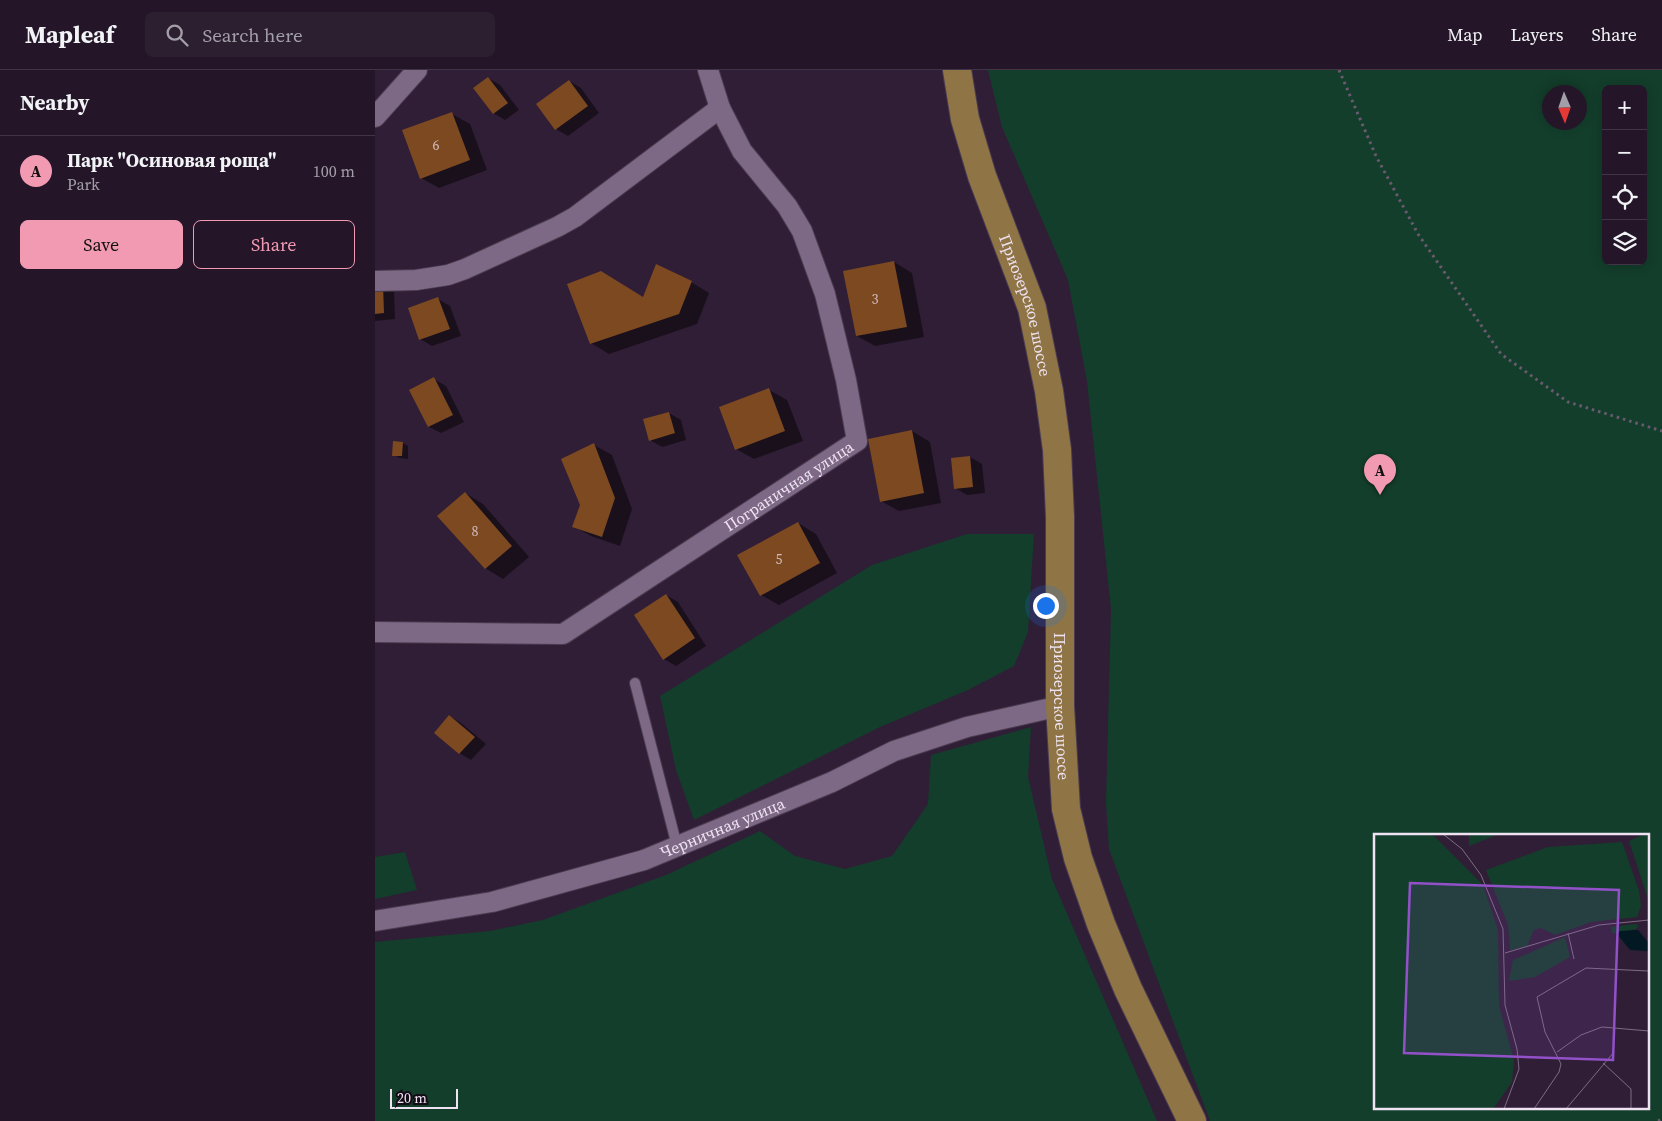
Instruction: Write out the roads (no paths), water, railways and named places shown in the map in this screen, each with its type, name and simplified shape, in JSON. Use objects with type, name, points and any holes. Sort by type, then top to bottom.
[{"type":"main road","name":"Приозерское шоссе","points":[[957,70],[965,119],[982,176],[1033,308],[1049,391],[1057,450],[1060,517],[1060,706],[1066,809],[1077,858],[1101,924],[1129,989],[1192,1121]]},
{"type":"street","points":[[375,116],[417,70]]},
{"type":"street","name":"Пограничная улица","points":[[375,632],[563,634],[857,441],[846,380],[825,294],[802,231],[787,206],[741,151],[720,108],[707,70]]},
{"type":"street","points":[[375,281],[416,280],[448,275],[557,228],[575,217],[720,108]]},
{"type":"street","name":"Черничная улица","points":[[375,921],[492,902],[644,860],[832,782],[894,751],[967,727],[1060,706]]},
{"type":"lane","points":[[635,683],[677,846]]},
{"type":"place","name":"Парк \"Осиновая роща\"","points":[[1380,495]]}]
